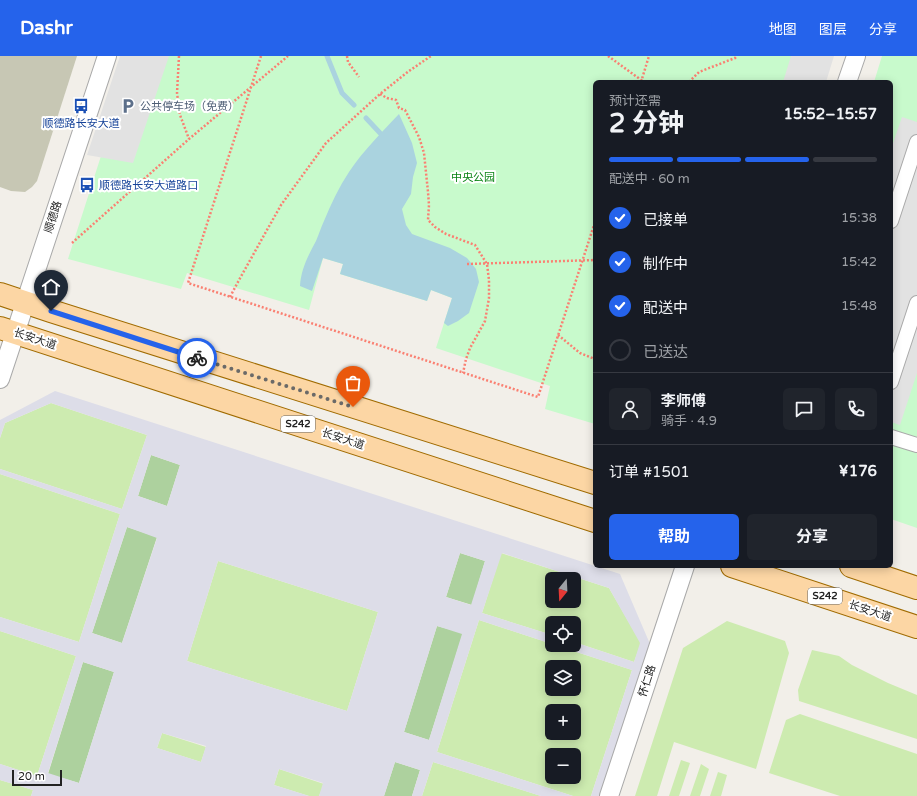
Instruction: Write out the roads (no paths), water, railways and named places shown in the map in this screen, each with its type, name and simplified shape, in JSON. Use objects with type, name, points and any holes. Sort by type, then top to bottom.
[{"type":"main road","points":[[0,294],[593,482]]},
{"type":"main road","name":"长安大道","points":[[8,330],[593,520]]},
{"type":"main road","name":"长安大道","points":[[738,568],[917,627]]},
{"type":"main road","points":[[857,568],[917,588]]},
{"type":"street","name":"顺德路","points":[[0,379],[8,330],[25,303],[107,56]]},
{"type":"street","points":[[848,80],[856,56]]},
{"type":"street","points":[[893,215],[917,142]]},
{"type":"street","points":[[893,376],[917,303]]},
{"type":"street","points":[[893,437],[917,445]]},
{"type":"street","name":"怀仁路","points":[[609,796],[684,568]]},
{"type":"water","points":[[399,114],[412,143],[417,163],[413,177],[411,194],[402,209],[406,225],[412,234],[450,248],[467,258],[476,269],[479,282],[469,313],[448,326],[444,323],[452,298],[431,290],[427,301],[340,274],[343,264],[323,258],[312,291],[300,286],[305,263],[332,202],[342,184],[360,157]]},
{"type":"waterway","points":[[327,56],[342,93],[354,105]]},
{"type":"waterway","points":[[366,118],[380,133]]},
{"type":"place","name":"顺德路长安大道","points":[[81,106]]},
{"type":"place","name":"公共停车场（免费）","points":[[128,106]]},
{"type":"place","name":"顺德路长安大道路口","points":[[87,185]]},
{"type":"park label","name":"中央公园","points":[[473,177]]}]
